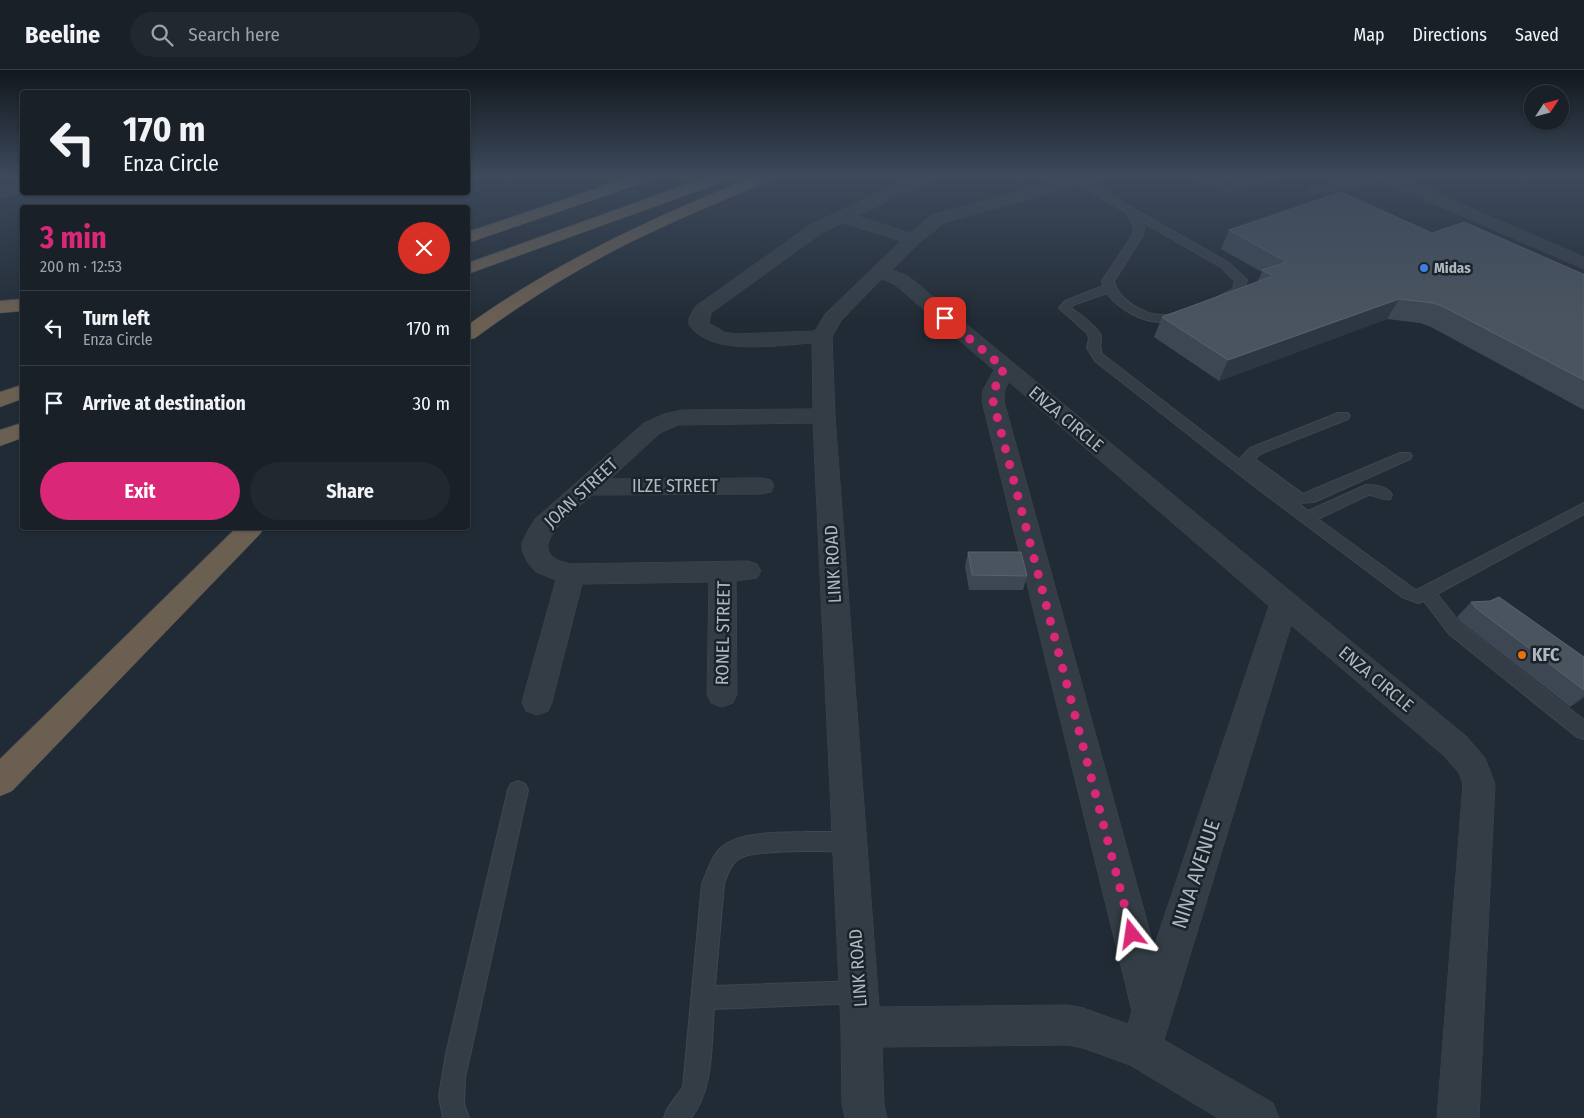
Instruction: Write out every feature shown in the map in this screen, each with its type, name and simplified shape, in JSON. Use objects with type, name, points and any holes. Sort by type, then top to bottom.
[{"type":"highway","points":[[470,237],[506,225]]},
{"type":"highway","points":[[470,268],[590,225]]},
{"type":"highway","points":[[470,333],[515,300],[588,257],[657,225]]},
{"type":"highway","points":[[0,307],[20,305]]},
{"type":"highway","points":[[0,400],[20,393]]},
{"type":"highway","points":[[0,438],[20,431]]},
{"type":"highway","points":[[0,781],[249,530]]},
{"type":"street","points":[[825,225],[816,229],[703,310],[699,318],[699,325],[707,332],[724,339],[822,337],[832,318],[913,239],[931,225]]},
{"type":"street","points":[[868,225],[913,239]]},
{"type":"street","points":[[1495,225],[1584,264]]},
{"type":"street","name":"ENZA CIRCLE","points":[[881,272],[901,280],[1285,601],[1455,746],[1477,773],[1479,784],[1458,1118]]},
{"type":"street","name":"LINK ROAD","points":[[822,337],[824,416],[861,1027],[863,1104],[866,1118]]},
{"type":"street","points":[[1004,368],[994,390],[993,401],[1152,1011]]},
{"type":"street","name":"JOAN STREET","points":[[736,572],[571,574],[554,571],[540,560],[535,551],[535,542],[544,525],[652,428],[672,419],[824,416]]},
{"type":"street","name":"ILZE STREET","points":[[589,486],[762,486]]},
{"type":"street","name":"RONEL STREET","points":[[722,694],[736,572]]},
{"type":"street","points":[[537,702],[571,574]]},
{"type":"street","name":"NINA AVENUE","points":[[1141,1049],[1285,601]]},
{"type":"street","points":[[861,1027],[1068,1025],[1083,1028],[1141,1049],[1258,1118]]},
{"type":"lane","points":[[1138,225],[1138,235],[1108,280],[1109,288],[1116,298],[1132,309],[1153,317],[1167,318],[1232,296],[1238,290],[1241,280],[1237,274],[1156,225]]},
{"type":"lane","points":[[1109,288],[1069,303],[1065,308],[1093,332],[1095,354],[1236,465],[1408,593],[1418,597],[1584,508]]},
{"type":"lane","points":[[1343,416],[1255,451],[1247,459],[1252,466],[1300,499],[1309,498],[1405,456]]},
{"type":"lane","points":[[1307,518],[1366,490],[1376,490],[1385,495]]},
{"type":"lane","points":[[1426,592],[1455,629],[1584,731]]},
{"type":"lane","points":[[457,1118],[454,1115],[451,1098],[458,1054],[518,790]]},
{"type":"lane","points":[[676,1118],[689,1101],[695,1088],[713,884],[720,864],[739,847],[748,845],[850,842]]},
{"type":"lane","points":[[703,998],[859,992]]},
{"type":"building","points":[[1244,225],[1414,225],[1432,233],[1456,225],[1471,225],[1584,274],[1584,380],[1444,307],[1433,303],[1399,299],[1228,360],[1162,317],[1273,276],[1262,270],[1287,262],[1229,230]]},
{"type":"building","points":[[968,552],[1021,552],[1027,576],[972,575]]},
{"type":"building","points":[[1499,597],[1584,657],[1584,690],[1476,608],[1471,602],[1490,601]]},
{"type":"place","name":"Midas","points":[[1424,268]]},
{"type":"place","name":"KFC","points":[[1522,655]]},
{"type":"route","points":[[945,318],[1004,368],[992,396],[993,401],[1132,934]]}]
